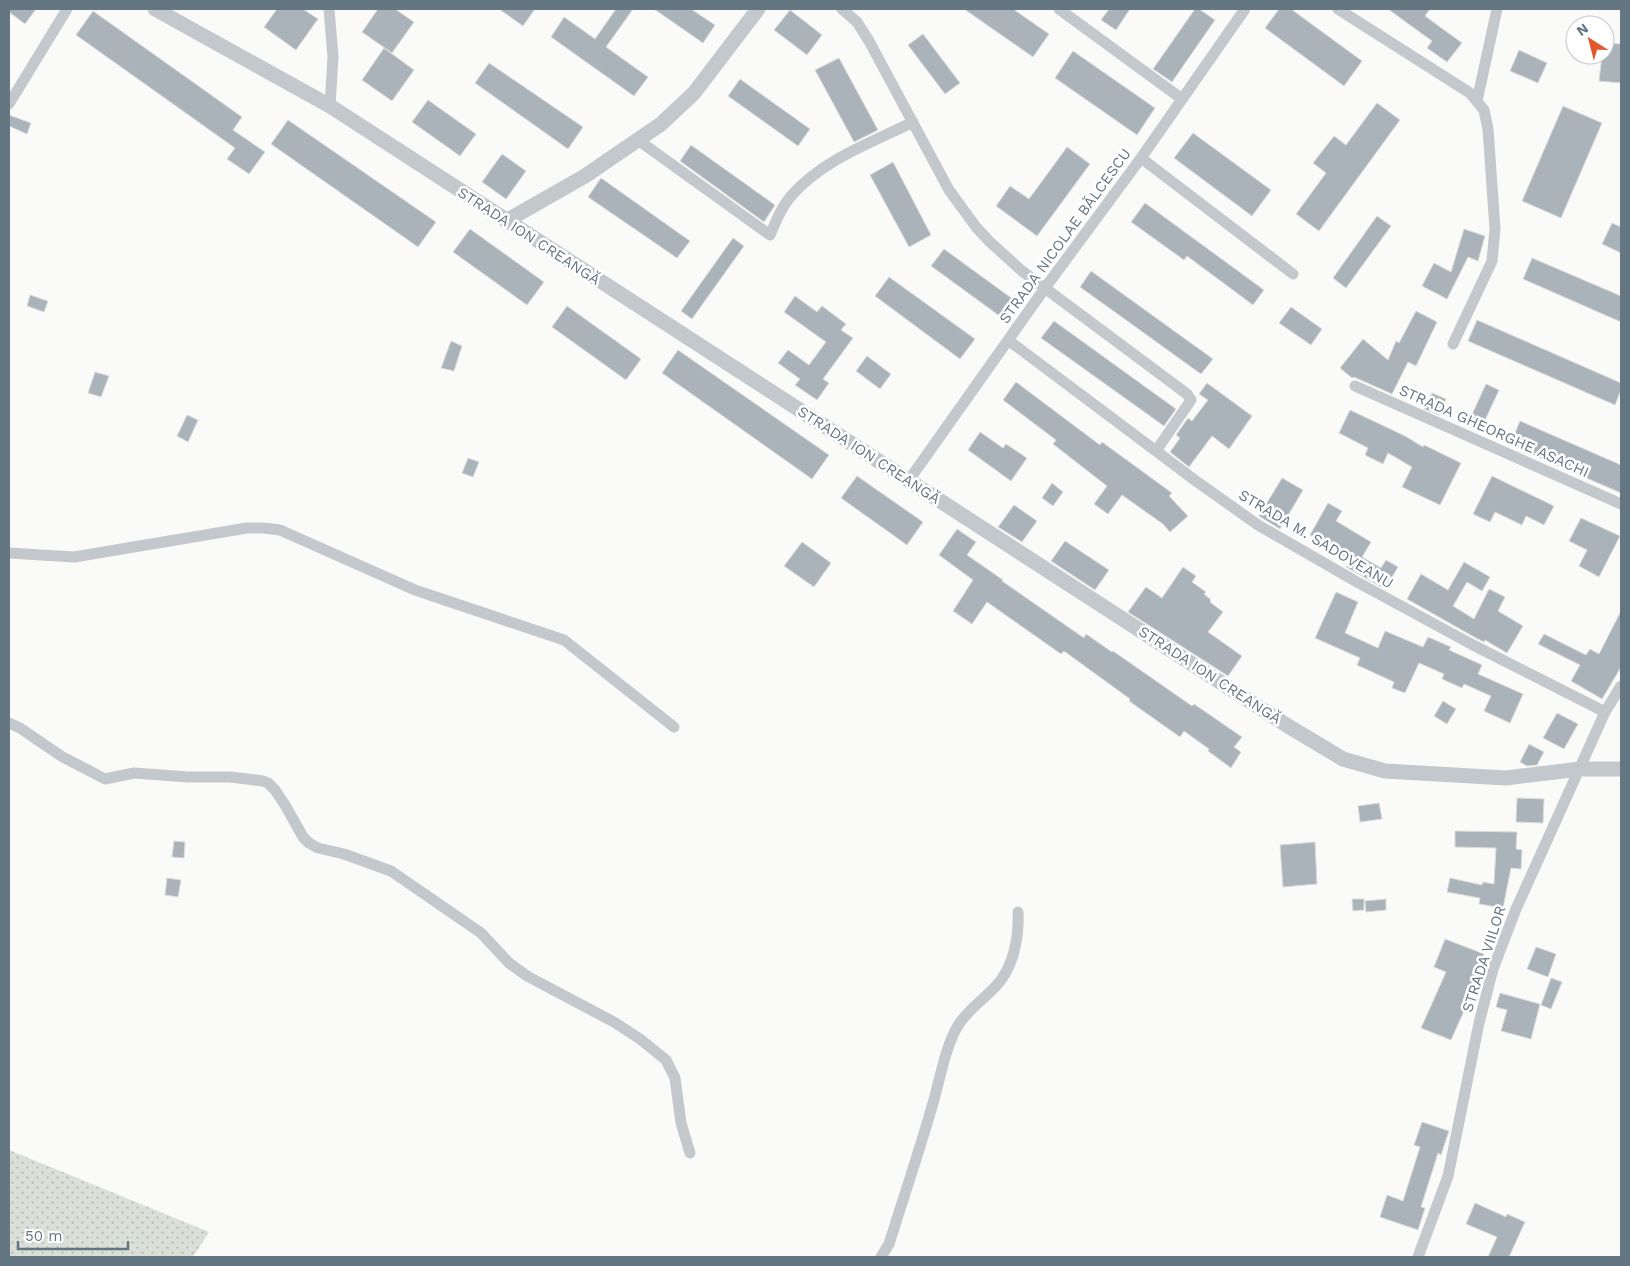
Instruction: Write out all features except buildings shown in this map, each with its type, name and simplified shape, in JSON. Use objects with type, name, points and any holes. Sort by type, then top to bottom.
[{"type":"street","points":[[9,104],[67,9]]},
{"type":"street","name":"STRADA ION CREANGĂ","points":[[155,9],[330,106],[1288,726],[1343,759],[1385,772],[1447,776],[1506,778],[1580,769],[1621,769]]},
{"type":"street","points":[[329,9],[333,57],[330,106]]},
{"type":"street","points":[[506,221],[585,176],[661,124],[694,93],[758,9]]},
{"type":"street","points":[[842,9],[857,22],[869,41],[949,190],[976,227],[1006,258],[1187,394],[1191,400],[1156,451]]},
{"type":"street","points":[[1059,9],[1182,99]]},
{"type":"street","name":"STRADA NICOLAE BĂLCESCU","points":[[909,480],[1045,288],[1141,158],[1245,9]]},
{"type":"street","points":[[1338,9],[1473,97],[1484,110],[1489,139],[1495,229],[1492,261],[1453,344]]},
{"type":"street","points":[[1473,97],[1497,9]]},
{"type":"street","points":[[638,140],[770,235],[780,213],[791,196],[820,170],[834,161],[913,122]]},
{"type":"street","points":[[1141,158],[1292,274]]},
{"type":"street","name":"STRADA M. SADOVEANU","points":[[1008,340],[1258,525],[1465,640],[1605,712]]},
{"type":"street","name":"STRADA GHEORGHE ASACHI","points":[[1355,386],[1621,504]]},
{"type":"street","points":[[9,552],[74,557],[247,528],[280,530],[415,590],[564,640],[674,727]]},
{"type":"street","name":"STRADA VIILOR","points":[[1418,1257],[1448,1176],[1479,1023],[1493,970],[1516,909],[1605,712],[1621,686]]},
{"type":"street","points":[[9,723],[20,728],[61,756],[105,779],[134,773],[230,777],[268,783],[285,805],[303,838],[309,843],[318,848],[344,854],[391,871],[482,933],[509,963],[527,976],[614,1022],[640,1039],[666,1060],[675,1078],[681,1122],[690,1153]]},
{"type":"street","points":[[881,1257],[889,1244],[952,1038],[959,1024],[976,1002],[996,986],[1008,970],[1019,930],[1018,912]]},
{"type":"shaded area","points":[[9,1150],[209,1232],[193,1257],[9,1257]]}]
